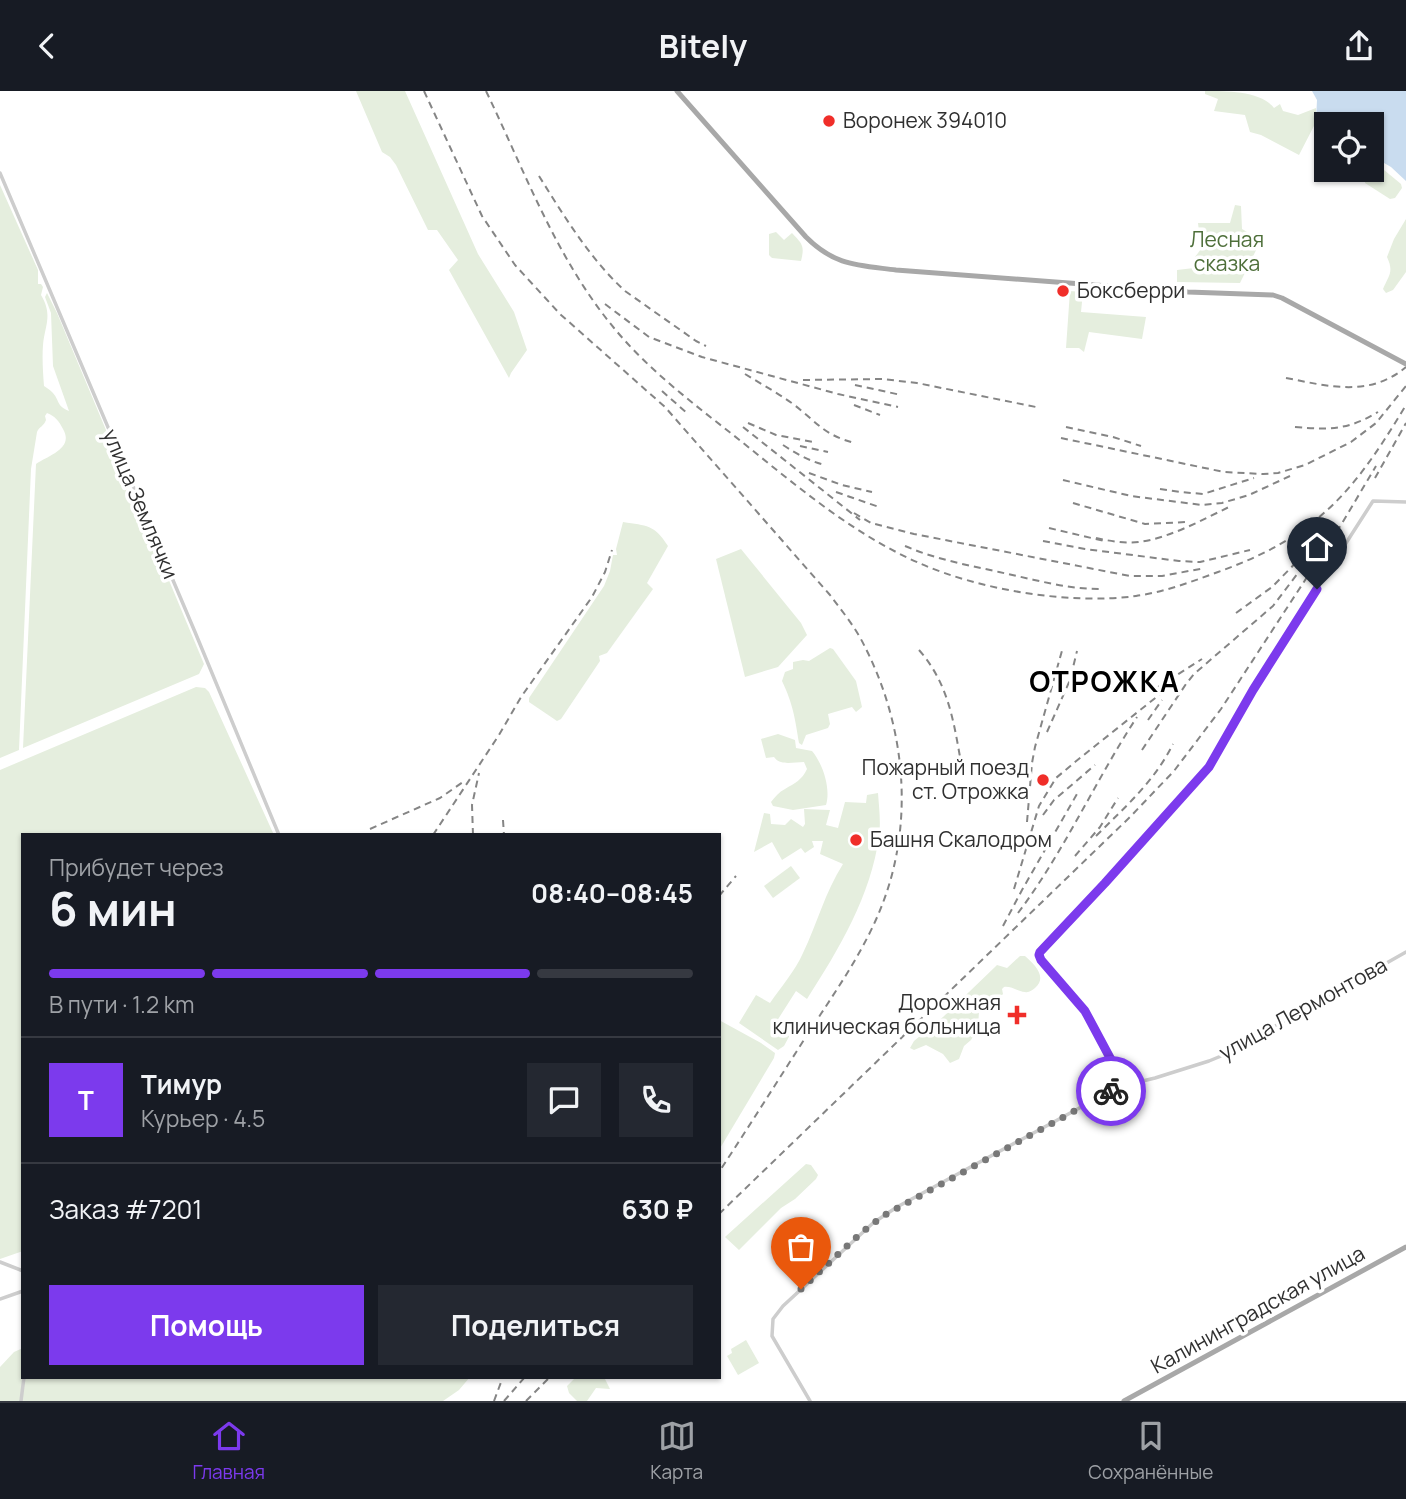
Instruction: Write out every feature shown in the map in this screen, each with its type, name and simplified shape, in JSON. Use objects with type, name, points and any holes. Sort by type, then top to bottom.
[{"type":"main road","points":[[677,91],[806,237],[827,255],[845,263],[896,270],[1176,292],[1273,295],[1282,297],[1406,364]]},
{"type":"main road","name":"Калининградская улица","points":[[1124,1401],[1406,1247]]},
{"type":"street","name":"улица Землячки","points":[[0,173],[278,833]]},
{"type":"street","points":[[1118,1087],[1117,1071],[1085,1011],[1039,955],[1209,767],[1271,660],[1373,501],[1406,502]]},
{"type":"street","name":"улица Лермонтова","points":[[810,1401],[772,1336],[773,1319],[778,1311],[873,1223],[1118,1087],[1199,1065],[1226,1054],[1406,952]]},
{"type":"street","points":[[0,1262],[21,1270]]},
{"type":"street","points":[[0,1299],[21,1292]]},
{"type":"street","points":[[21,1401],[24,1379]]},
{"type":"green space","points":[[356,91],[405,91],[478,254],[514,312],[527,350],[509,378],[449,270],[458,260],[437,230],[428,230],[396,165],[382,152]]},
{"type":"green space","points":[[1205,91],[1252,95],[1268,102],[1274,108],[1280,104],[1283,111],[1298,115],[1316,108],[1314,126],[1299,155],[1250,132],[1245,115],[1214,111],[1218,99],[1205,94]]},
{"type":"green space","points":[[1384,170],[1401,184],[1402,188],[1395,198],[1390,199],[1365,183],[1384,182]]},
{"type":"green space","points":[[0,185],[38,270],[38,284],[43,287],[41,295],[47,308],[43,350],[44,386],[62,407],[69,411],[53,366],[51,313],[45,297],[47,293],[204,664],[199,674],[23,748],[36,464],[59,450],[66,436],[55,417],[47,413],[45,422],[37,432],[31,469],[19,750],[0,758]]},
{"type":"green space","name":"Лесная сказка","points":[[1235,205],[1241,206],[1242,229],[1261,240],[1240,283],[1177,282],[1177,270],[1194,268],[1195,257],[1201,249],[1198,223],[1230,223]]},
{"type":"green space","points":[[1406,219],[1406,272],[1393,290],[1386,293],[1383,289],[1390,270],[1387,257]]},
{"type":"green space","points":[[776,232],[784,240],[792,233],[803,248],[801,261],[772,258],[769,255],[769,234]]},
{"type":"green space","points":[[1070,291],[1083,292],[1081,312],[1146,317],[1142,339],[1089,332],[1084,352],[1079,348],[1066,348]]},
{"type":"green space","points":[[623,522],[649,527],[668,546],[647,583],[653,589],[607,653],[599,656],[600,661],[557,721],[529,702],[529,698],[604,586],[613,555],[617,555]]},
{"type":"green space","points":[[741,549],[801,623],[807,635],[778,667],[745,677],[716,559]]},
{"type":"green space","points":[[830,648],[856,681],[862,707],[856,712],[852,707],[828,714],[828,728],[806,735],[802,745],[799,743],[793,711],[782,681],[785,672],[793,669],[793,662],[809,661]]},
{"type":"green space","points":[[196,687],[205,688],[273,833],[21,833],[21,1252],[0,1259],[0,770]]},
{"type":"green space","points":[[778,734],[795,740],[796,748],[812,751],[816,756],[827,784],[826,805],[793,810],[773,806],[771,802],[776,796],[798,781],[807,769],[804,762],[783,763],[774,757],[766,758],[761,739]]},
{"type":"green space","points":[[878,793],[879,836],[869,880],[861,901],[831,961],[807,999],[796,991],[775,1024],[791,1033],[784,1046],[778,1050],[739,1023],[756,995],[770,1003],[792,973],[843,864],[820,854],[823,841],[812,841],[814,847],[805,853],[801,848],[782,860],[772,842],[754,852],[764,813],[770,814],[771,824],[785,825],[791,819],[803,827],[804,809],[830,810],[826,825],[838,828],[845,802],[866,803],[867,795]]},
{"type":"green space","points":[[791,866],[800,878],[773,898],[764,886]]},
{"type":"green space","points":[[1020,956],[1025,956],[1036,967],[1040,975],[1039,984],[1028,992],[1004,987],[1000,997],[979,1011],[978,1028],[964,1046],[959,1059],[950,1063],[943,1054],[926,1045],[914,1050],[910,1048],[914,1041],[997,965],[1007,968]]},
{"type":"green space","points":[[721,1021],[761,1043],[775,1053],[721,1147]]},
{"type":"green space","points":[[806,1164],[811,1165],[818,1175],[816,1179],[781,1208],[739,1250],[725,1237]]},
{"type":"green space","points":[[746,1340],[759,1363],[738,1375],[727,1356],[732,1353],[731,1349]]},
{"type":"green space","points":[[21,1349],[21,1379],[468,1379],[459,1390],[443,1401],[0,1401],[0,1367],[14,1352]]},
{"type":"green space","points":[[574,1379],[605,1379],[610,1389],[596,1388],[587,1401],[577,1401],[569,1393],[567,1386]]},
{"type":"water","points":[[1312,91],[1406,91],[1406,181],[1384,163],[1384,112],[1316,112],[1317,100]]},
{"type":"railway","points":[[424,91],[482,216],[515,265],[560,314],[665,407],[830,595],[861,640],[888,704],[900,764],[902,794],[896,855],[882,905],[845,977],[721,1169]]},
{"type":"railway","points":[[486,91],[558,244],[593,301],[628,344],[675,388],[827,509],[871,538],[943,573],[997,588],[1054,597],[1083,598],[1136,596],[1208,576],[1274,547],[1325,512],[1359,475],[1406,405]]},
{"type":"railway","points":[[539,176],[578,237],[612,279],[625,291],[706,346]]},
{"type":"railway","points":[[605,304],[649,337],[702,357],[838,394],[898,407]]},
{"type":"railway","points":[[1286,378],[1333,386],[1363,386],[1392,377],[1406,367]]},
{"type":"railway","points":[[745,374],[787,400],[828,432],[855,443]]},
{"type":"railway","points":[[803,380],[882,379],[917,383],[1036,407]]},
{"type":"railway","points":[[855,385],[901,395]]},
{"type":"railway","points":[[1061,438],[1224,472],[1278,473],[1305,465],[1351,442],[1376,423],[1406,386]]},
{"type":"railway","points":[[662,391],[688,414]]},
{"type":"railway","points":[[854,405],[880,415]]},
{"type":"railway","points":[[1295,427],[1338,427],[1378,412]]},
{"type":"railway","points":[[748,423],[776,435],[813,442]]},
{"type":"railway","points":[[1375,478],[1406,423]]},
{"type":"railway","points":[[743,427],[860,520]]},
{"type":"railway","points":[[1066,427],[1141,446]]},
{"type":"railway","points":[[783,445],[803,457],[825,465]]},
{"type":"railway","points":[[800,446],[828,452]]},
{"type":"railway","points":[[721,1212],[1130,817],[1174,771],[1221,709],[1341,525],[1376,466]]},
{"type":"railway","points":[[809,473],[872,492]]},
{"type":"railway","points":[[1063,480],[1131,496],[1202,505],[1222,503],[1249,495],[1290,476]]},
{"type":"railway","points":[[1160,489],[1203,494],[1254,478]]},
{"type":"railway","points":[[836,492],[879,507]]},
{"type":"railway","points":[[1073,503],[1145,524],[1186,522]]},
{"type":"railway","points":[[1096,538],[1128,543],[1151,540],[1231,506]]},
{"type":"railway","points":[[854,513],[871,523],[914,534],[1130,576],[1162,576],[1205,568]]},
{"type":"railway","points":[[1049,528],[1104,541]]},
{"type":"railway","points":[[1236,613],[1272,587],[1327,531]]},
{"type":"railway","points":[[1043,541],[1085,549],[1200,562],[1250,550]]},
{"type":"railway","points":[[905,546],[951,561],[1036,580],[1099,589]]},
{"type":"railway","points":[[434,833],[521,697],[592,597],[605,572],[612,550]]},
{"type":"railway","points":[[1142,750],[1194,674],[1273,606],[1301,569]]},
{"type":"railway","points":[[1027,822],[1035,747],[1063,647]]},
{"type":"railway","points":[[919,650],[929,662],[947,700],[960,757]]},
{"type":"railway","points":[[1047,732],[1070,680],[1077,651]]},
{"type":"railway","points":[[1158,687],[1202,659]]},
{"type":"railway","points":[[1014,889],[1039,806],[1056,778],[1169,687]]},
{"type":"railway","points":[[1148,720],[1162,700]]},
{"type":"railway","points":[[1018,913],[1050,866],[1137,717]]},
{"type":"railway","points":[[1096,836],[1148,782],[1173,744]]},
{"type":"railway","points":[[1043,815],[1054,800],[1095,765]]},
{"type":"railway","points":[[473,833],[472,805],[479,773]]},
{"type":"railway","points":[[370,829],[440,798],[463,782]]},
{"type":"railway","points":[[1003,926],[1077,794]]},
{"type":"railway","points":[[1075,856],[1100,827],[1118,798]]},
{"type":"railway","points":[[503,820],[504,833]]},
{"type":"railway","points":[[721,894],[736,876]]},
{"type":"railway","points":[[494,1401],[502,1379]]},
{"type":"railway","points":[[504,1401],[523,1379]]},
{"type":"railway","points":[[526,1401],[548,1379]]},
{"type":"way so far","points":[[801,1289],[883,1216],[1111,1091]]},
{"type":"place","name":"Воронеж 394010","points":[[829,121]]},
{"type":"place","name":"Боксберри","points":[[1063,291]]},
{"type":"place","name":"Пожарный поезд ст. Отрожка","points":[[1043,780]]},
{"type":"place","name":"Башня Скалодром","points":[[856,840]]},
{"type":"place","name":"Дорожная клиническая больница","points":[[1017,1015]]},
{"type":"district","name":"ОТРОЖКА","points":[[1105,682]]},
{"type":"route","points":[[1111,1091],[1118,1087],[1115,1067],[1085,1011],[1041,960],[1040,952],[1209,767],[1271,660],[1317,589]]}]
